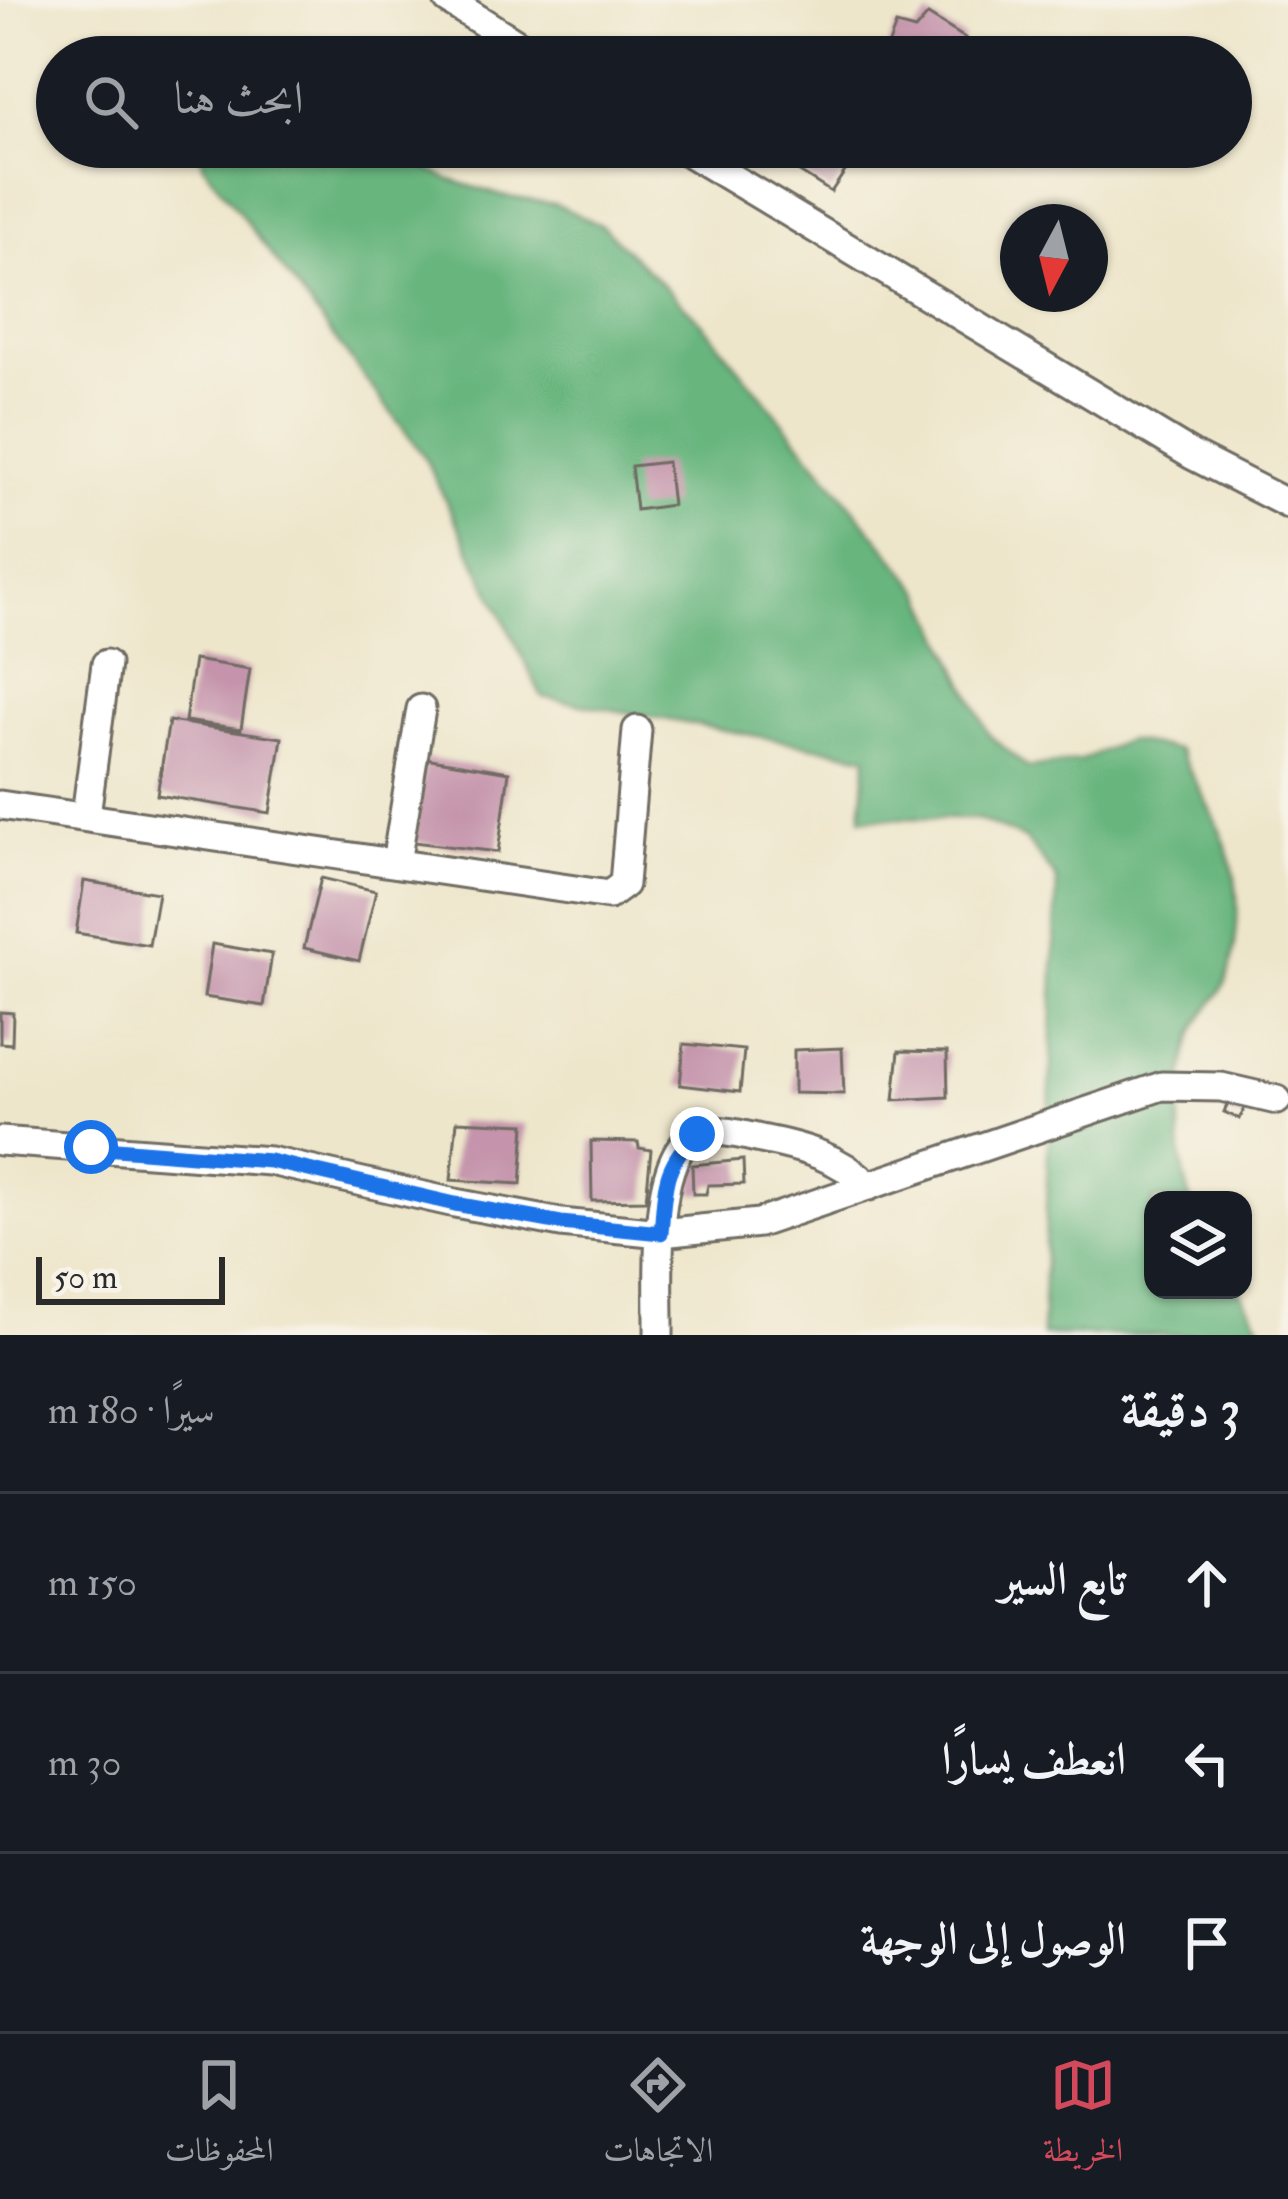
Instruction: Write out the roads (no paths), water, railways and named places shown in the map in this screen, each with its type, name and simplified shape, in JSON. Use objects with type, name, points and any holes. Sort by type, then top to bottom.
[{"type":"street","points":[[448,0],[505,36]]},
{"type":"street","points":[[715,168],[1192,455],[1288,504]]},
{"type":"street","points":[[86,815],[106,664]]},
{"type":"street","points":[[396,863],[421,709]]},
{"type":"street","points":[[0,805],[609,896],[624,884],[637,730]]},
{"type":"street","points":[[0,1141],[270,1161],[455,1204],[561,1223],[661,1233],[759,1222],[1162,1086],[1221,1087],[1277,1100]]},
{"type":"street","points":[[659,1335],[665,1184],[676,1153],[697,1134],[730,1132],[787,1144],[846,1164],[868,1186]]}]
